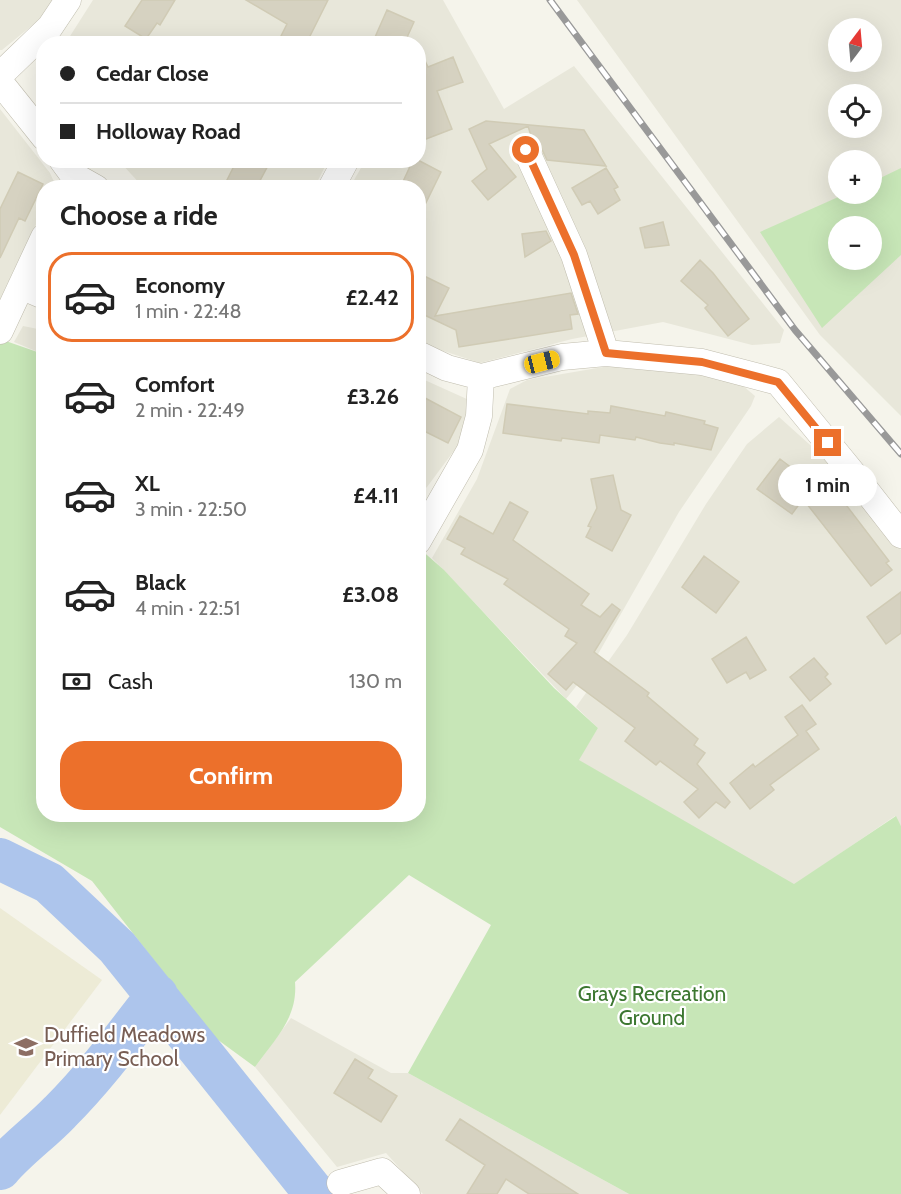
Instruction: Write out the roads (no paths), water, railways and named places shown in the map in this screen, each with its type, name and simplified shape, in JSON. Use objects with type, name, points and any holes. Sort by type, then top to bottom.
[{"type":"street","points":[[41,36],[50,27],[68,0]]},
{"type":"street","points":[[0,75],[36,40]]},
{"type":"street","points":[[0,82],[36,127]]},
{"type":"street","points":[[526,150],[574,255],[606,353]]},
{"type":"street","points":[[0,331],[36,254]]},
{"type":"street","points":[[21,286],[36,293]]},
{"type":"street","points":[[426,358],[447,368],[482,376],[562,357],[606,353],[702,362],[778,382],[901,535]]},
{"type":"street","points":[[426,527],[470,450],[479,416],[482,376]]},
{"type":"street","points":[[340,1183],[382,1171],[407,1194]]},
{"type":"waterway","points":[[0,859],[49,883],[117,947],[315,1194]]},
{"type":"waterway","points":[[0,1169],[86,1084],[157,995]]},
{"type":"railway","points":[[550,0],[795,330],[901,454]]},
{"type":"place","name":"Duffield Meadows Primary School","points":[[26,1047]]},
{"type":"park label","name":"Grays Recreation Ground","points":[[652,1006]]}]
